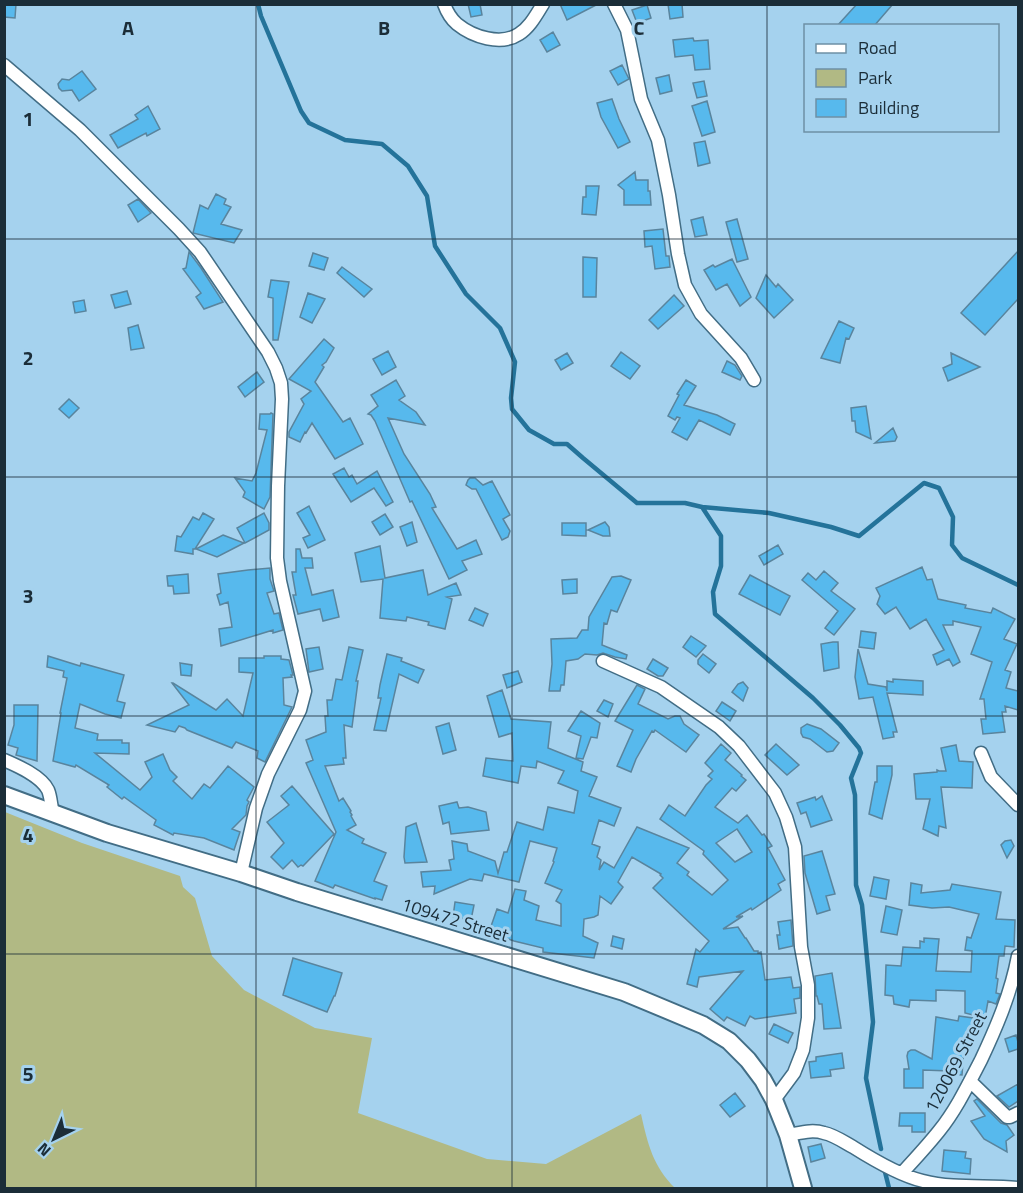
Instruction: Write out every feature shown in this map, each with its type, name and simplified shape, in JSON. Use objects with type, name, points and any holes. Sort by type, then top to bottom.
[{"type":"street","points":[[444,4],[448,14],[456,23],[473,34],[490,39],[507,40],[531,24],[543,4]]},
{"type":"street","points":[[614,4],[627,30],[641,99],[658,140],[685,285],[701,314],[741,358],[754,380]]},
{"type":"street","points":[[4,65],[109,157],[180,229],[200,252],[268,352],[279,376],[282,399],[277,558],[280,581],[305,691],[300,710],[268,774],[256,808],[241,873]]},
{"type":"street","points":[[603,661],[661,687],[719,727],[739,746],[775,792],[786,816],[795,847],[801,947],[808,985],[808,1018],[803,1050],[794,1073],[774,1100]]},
{"type":"street","points":[[981,753],[991,777],[1018,805]]},
{"type":"street","points":[[4,760],[28,771],[44,785],[49,795],[53,814]]},
{"type":"street","name":"109472 Street","points":[[4,795],[107,833],[624,992],[703,1025],[729,1041],[748,1060],[763,1080],[788,1135],[803,1188]]},
{"type":"street","name":"120069 Street","points":[[902,1173],[939,1130],[970,1081],[1002,1014],[1018,964]]},
{"type":"street","points":[[970,1081],[1007,1117],[1018,1113]]},
{"type":"street","points":[[788,1135],[812,1131],[825,1133],[876,1161],[920,1181],[959,1186],[1018,1188]]},
{"type":"green space","points":[[5,812],[82,843],[180,876],[183,887],[195,898],[212,956],[244,990],[315,1028],[372,1038],[358,1113],[487,1159],[546,1164],[641,1114],[656,1163],[675,1188],[5,1188]]},
{"type":"building","points":[[4,4],[16,4],[15,18],[4,17]]},
{"type":"building","points":[[468,4],[480,4],[482,15],[471,17]]},
{"type":"building","points":[[560,4],[598,4],[567,20]]},
{"type":"building","points":[[668,4],[682,4],[683,17],[670,19]]},
{"type":"building","points":[[857,4],[893,4],[876,24],[839,24]]},
{"type":"building","points":[[647,5],[651,18],[637,23],[632,10]]},
{"type":"building","points":[[553,32],[560,45],[547,52],[540,40]]},
{"type":"building","points":[[693,38],[694,41],[708,40],[710,69],[695,70],[693,55],[675,57],[673,40]]},
{"type":"building","points":[[622,65],[629,79],[618,85],[610,71]]},
{"type":"building","points":[[82,71],[96,89],[79,101],[72,90],[62,91],[58,84],[62,79],[69,80]]},
{"type":"building","points":[[669,75],[672,91],[660,94],[656,78]]},
{"type":"building","points":[[704,81],[707,96],[697,98],[693,83]]},
{"type":"building","points":[[612,99],[630,142],[618,148],[601,117],[597,103]]},
{"type":"building","points":[[707,101],[715,132],[702,136],[692,106]]},
{"type":"building","points":[[148,106],[160,129],[147,136],[146,133],[118,148],[110,135],[138,119],[135,115]]},
{"type":"building","points":[[705,141],[710,163],[698,166],[694,143]]},
{"type":"building","points":[[635,172],[636,180],[648,180],[651,205],[624,205],[624,190],[618,185]]},
{"type":"building","points":[[586,186],[599,186],[596,215],[582,214]]},
{"type":"building","points":[[216,194],[226,199],[224,204],[231,207],[221,224],[242,230],[234,243],[193,233],[200,205],[208,209]]},
{"type":"building","points":[[138,199],[151,213],[138,222],[128,205]]},
{"type":"building","points":[[703,217],[707,235],[695,237],[691,220]]},
{"type":"building","points":[[737,219],[748,259],[737,262],[726,222]]},
{"type":"building","points":[[663,229],[666,256],[669,256],[670,267],[655,269],[652,246],[645,247],[644,231]]},
{"type":"building","points":[[1018,251],[1018,299],[985,335],[961,313]]},
{"type":"building","points":[[189,252],[223,302],[204,309],[196,297],[201,293],[183,269],[186,268]]},
{"type":"building","points":[[313,253],[328,258],[324,270],[309,266]]},
{"type":"building","points":[[583,257],[597,258],[596,297],[583,297]]},
{"type":"building","points":[[732,259],[751,297],[740,306],[727,284],[716,290],[704,270]]},
{"type":"building","points":[[342,267],[372,289],[364,297],[337,273]]},
{"type":"building","points":[[766,275],[776,287],[778,284],[793,300],[774,318],[756,298]]},
{"type":"building","points":[[271,280],[289,282],[278,340],[273,340],[273,298],[268,297]]},
{"type":"building","points":[[127,291],[131,304],[115,308],[111,295]]},
{"type":"building","points":[[308,293],[325,299],[312,323],[300,317]]},
{"type":"building","points":[[674,295],[684,306],[658,329],[649,320]]},
{"type":"building","points":[[84,300],[86,311],[75,313],[73,302]]},
{"type":"building","points":[[839,321],[854,328],[849,339],[846,338],[840,363],[821,358]]},
{"type":"building","points":[[138,325],[144,348],[131,350],[128,328]]},
{"type":"building","points":[[324,339],[334,348],[322,365],[324,367],[315,382],[343,422],[350,418],[363,444],[335,459],[312,423],[300,442],[289,437],[289,432],[304,404],[301,399],[311,391],[289,379]]},
{"type":"building","points":[[388,351],[396,367],[382,375],[373,359]]},
{"type":"building","points":[[621,352],[640,366],[630,379],[611,366]]},
{"type":"building","points":[[567,353],[573,363],[561,370],[555,360]]},
{"type":"building","points":[[951,353],[980,367],[948,381],[943,368],[952,364]]},
{"type":"building","points":[[727,361],[735,365],[742,376],[740,380],[722,372]]},
{"type":"building","points":[[257,372],[264,382],[245,397],[238,387]]},
{"type":"building","points":[[396,380],[405,396],[399,400],[416,412],[425,425],[388,418],[404,454],[430,494],[436,507],[432,508],[457,549],[476,540],[482,554],[462,561],[467,570],[449,579],[412,501],[410,502],[375,421],[368,414],[378,406],[371,395]]},
{"type":"building","points":[[686,380],[696,386],[684,405],[717,415],[735,424],[730,435],[699,420],[687,440],[672,432],[680,418],[677,417],[675,420],[668,416]]},
{"type":"building","points":[[69,399],[79,408],[69,418],[59,409]]},
{"type":"building","points":[[866,406],[871,439],[856,432],[855,421],[852,421],[851,408]]},
{"type":"building","points":[[260,414],[273,414],[270,497],[264,509],[243,497],[245,492],[235,478],[252,481],[267,430],[259,429]]},
{"type":"building","points":[[893,428],[897,437],[895,441],[875,443]]},
{"type":"building","points":[[344,468],[357,484],[377,471],[393,502],[386,506],[374,488],[351,502],[333,474]]},
{"type":"building","points":[[470,478],[475,478],[483,485],[492,481],[510,515],[503,519],[510,531],[508,537],[502,540],[476,489],[466,485]]},
{"type":"building","points":[[309,506],[325,540],[308,548],[303,538],[310,535],[297,513]]},
{"type":"building","points":[[203,513],[214,519],[193,549],[193,554],[175,551],[177,536],[181,537],[193,517],[199,520]]},
{"type":"building","points":[[264,513],[269,523],[269,530],[245,543],[237,528]]},
{"type":"building","points":[[385,514],[393,527],[380,535],[372,522]]},
{"type":"building","points":[[412,522],[417,542],[407,546],[400,527]]},
{"type":"building","points":[[605,522],[609,527],[610,536],[603,536],[588,530]]},
{"type":"building","points":[[562,523],[586,523],[586,536],[562,535]]},
{"type":"building","points":[[223,535],[244,543],[217,557],[196,549]]},
{"type":"building","points":[[778,545],[783,554],[764,565],[759,556]]},
{"type":"building","points":[[380,546],[385,578],[423,570],[428,595],[456,583],[461,595],[447,597],[452,599],[445,629],[428,625],[429,622],[407,617],[406,621],[380,618],[383,579],[361,582],[355,553]]},
{"type":"building","points":[[296,549],[300,549],[302,558],[312,558],[313,568],[305,568],[312,595],[333,590],[339,617],[323,621],[320,609],[298,614],[293,595],[296,595],[292,572],[296,572]]},
{"type":"building","points":[[922,567],[927,580],[932,579],[938,599],[966,605],[965,608],[991,613],[993,608],[1015,619],[1004,639],[1017,644],[1005,670],[1011,672],[1006,688],[1018,691],[1018,710],[1005,706],[1006,712],[1002,712],[1005,732],[983,734],[981,719],[986,719],[984,699],[980,699],[992,662],[971,654],[981,627],[953,621],[953,625],[943,625],[960,662],[953,666],[949,659],[937,665],[933,655],[944,650],[926,619],[910,629],[896,607],[885,614],[877,604],[880,596],[876,588]]},
{"type":"building","points":[[270,568],[270,579],[274,591],[267,593],[274,614],[279,613],[283,630],[273,633],[273,630],[221,646],[219,629],[232,627],[228,602],[220,605],[217,595],[221,593],[218,574]]},
{"type":"building","points":[[824,571],[838,583],[831,591],[855,609],[834,635],[825,628],[838,611],[802,580],[808,573],[816,580]]},
{"type":"building","points":[[188,574],[189,593],[174,594],[173,586],[168,586],[167,576]]},
{"type":"building","points":[[750,575],[790,596],[780,615],[739,594]]},
{"type":"building","points":[[621,576],[631,580],[617,612],[611,610],[607,624],[604,623],[602,645],[627,655],[626,659],[603,653],[585,654],[578,659],[566,661],[564,685],[561,685],[560,691],[549,691],[552,664],[551,639],[577,638],[582,630],[588,630],[589,617],[612,577]]},
{"type":"building","points":[[577,579],[577,593],[563,594],[562,580]]},
{"type":"building","points":[[475,608],[488,614],[483,626],[469,620]]},
{"type":"building","points":[[861,631],[876,633],[874,649],[859,647]]},
{"type":"building","points":[[691,636],[706,646],[696,657],[683,647]]},
{"type":"building","points":[[838,642],[839,668],[824,671],[821,644]]},
{"type":"building","points":[[319,647],[323,669],[309,672],[306,649]]},
{"type":"building","points":[[349,647],[363,650],[356,681],[358,681],[352,727],[344,725],[346,758],[343,758],[344,764],[325,766],[339,801],[343,798],[356,825],[347,830],[364,839],[362,843],[386,853],[374,881],[387,886],[382,900],[335,885],[333,888],[315,881],[336,832],[306,763],[313,760],[306,740],[326,732],[327,700],[332,700],[336,679],[342,680]]},
{"type":"building","points":[[858,649],[868,684],[886,687],[887,691],[887,681],[893,682],[893,679],[923,681],[923,695],[887,693],[897,732],[893,732],[894,737],[883,739],[873,697],[859,699],[855,677]]},
{"type":"building","points":[[387,654],[402,658],[401,661],[424,670],[418,683],[399,674],[386,731],[374,730],[381,698],[378,698],[380,685]]},
{"type":"building","points":[[703,654],[716,664],[709,673],[698,664]]},
{"type":"building","points":[[48,656],[80,666],[81,663],[124,675],[117,701],[125,703],[121,718],[80,704],[75,728],[98,734],[97,740],[122,740],[122,743],[129,743],[129,754],[95,753],[140,790],[152,777],[145,762],[163,754],[170,770],[177,777],[173,781],[192,799],[204,784],[210,788],[228,766],[254,787],[247,800],[249,802],[246,815],[232,829],[240,832],[234,850],[204,838],[174,833],[173,835],[154,825],[156,820],[124,797],[122,799],[107,787],[109,785],[76,765],[75,767],[53,761],[67,678],[63,677],[64,671],[47,667]]},
{"type":"building","points":[[264,656],[281,656],[281,659],[289,660],[293,675],[283,678],[284,705],[292,707],[265,762],[257,758],[258,751],[236,742],[232,748],[179,726],[175,732],[147,725],[189,705],[172,683],[216,710],[227,699],[243,716],[253,673],[239,672],[239,658],[264,658]]},
{"type":"building","points":[[653,659],[668,668],[663,676],[658,676],[647,669]]},
{"type":"building","points":[[180,663],[192,665],[191,676],[181,675]]},
{"type":"building","points":[[518,671],[522,682],[507,688],[503,675]]},
{"type":"building","points":[[743,682],[748,688],[743,701],[732,692],[738,684]]},
{"type":"building","points":[[637,685],[645,689],[638,704],[668,719],[680,716],[684,724],[699,735],[686,752],[655,730],[652,731],[631,772],[617,766],[633,730],[615,721]]},
{"type":"building","points":[[502,690],[511,719],[551,722],[548,748],[583,762],[581,771],[597,777],[589,796],[621,808],[614,826],[599,820],[592,844],[600,847],[597,857],[601,860],[599,870],[604,862],[614,868],[637,827],[689,848],[677,863],[689,872],[687,875],[712,895],[728,880],[703,854],[704,851],[660,819],[669,805],[685,816],[712,779],[708,776],[713,771],[705,763],[721,744],[731,753],[725,760],[746,780],[736,791],[732,788],[715,807],[738,823],[747,815],[772,846],[768,848],[785,880],[778,884],[781,890],[752,910],[751,908],[736,917],[743,916],[723,929],[738,927],[754,951],[761,952],[765,980],[791,977],[793,988],[800,987],[800,998],[794,999],[796,1013],[755,1019],[750,1016],[745,1026],[727,1017],[724,1021],[710,1009],[743,971],[699,977],[697,987],[687,984],[696,949],[700,952],[709,941],[653,888],[663,878],[661,874],[632,857],[618,882],[623,887],[611,904],[600,896],[598,915],[584,919],[583,936],[598,943],[594,958],[543,952],[543,948],[489,932],[497,909],[508,913],[515,889],[526,891],[524,900],[539,906],[536,920],[561,926],[561,904],[556,901],[562,890],[545,883],[557,848],[530,841],[519,882],[484,874],[482,881],[470,879],[434,894],[435,886],[423,887],[421,872],[451,870],[449,860],[454,859],[452,841],[467,844],[468,851],[495,861],[498,873],[517,822],[543,830],[548,807],[574,813],[578,791],[558,783],[564,771],[537,761],[536,768],[521,766],[518,783],[483,776],[486,758],[513,761],[512,733],[499,737],[487,696]],"holes":[[[737,829],[752,852],[735,862],[716,843]]]},
{"type":"building","points":[[604,700],[613,704],[608,717],[597,711]]},
{"type":"building","points":[[722,702],[736,711],[730,721],[716,711]]},
{"type":"building","points":[[14,705],[38,705],[37,761],[16,755],[18,748],[8,745],[14,725]]},
{"type":"building","points":[[581,711],[600,723],[597,738],[591,737],[583,759],[576,758],[581,736],[568,731]]},
{"type":"building","points":[[449,723],[456,750],[443,754],[436,727]]},
{"type":"building","points":[[807,724],[821,729],[839,743],[833,751],[827,752],[810,739],[803,737],[801,728]]},
{"type":"building","points":[[776,744],[799,765],[787,775],[765,755]]},
{"type":"building","points":[[956,745],[959,761],[973,762],[972,788],[941,787],[946,828],[939,826],[938,836],[923,829],[930,799],[916,799],[914,774],[937,772],[937,770],[946,771],[941,748]]},
{"type":"building","points":[[877,766],[892,766],[882,819],[869,814],[875,782],[877,782]]},
{"type":"building","points":[[292,786],[334,834],[303,866],[298,867],[292,860],[283,869],[271,857],[284,843],[267,822],[289,805],[281,796]]},
{"type":"building","points":[[822,796],[832,820],[811,827],[806,812],[801,814],[797,803],[815,797],[816,800]]},
{"type":"building","points":[[457,802],[459,808],[468,807],[486,812],[489,830],[451,834],[449,822],[443,824],[439,806]]},
{"type":"building","points":[[416,823],[427,862],[405,863],[406,827]]},
{"type":"building","points":[[1011,840],[1014,846],[1007,858],[1001,845]]},
{"type":"building","points":[[822,851],[835,894],[826,896],[830,910],[817,914],[805,873],[804,856]]},
{"type":"building","points":[[874,877],[889,880],[886,899],[870,896]]},
{"type":"building","points":[[911,883],[922,885],[921,893],[950,890],[952,884],[1001,892],[996,919],[1015,920],[1014,947],[1005,946],[1004,956],[999,956],[996,993],[1000,994],[996,1004],[988,1001],[985,1018],[965,1013],[965,991],[936,990],[936,1001],[910,1000],[909,1007],[894,1004],[893,996],[885,995],[886,965],[901,966],[903,947],[920,948],[920,941],[924,942],[924,938],[939,939],[936,971],[971,972],[972,951],[965,950],[967,937],[971,938],[979,914],[949,907],[932,908],[909,905]]},
{"type":"building","points":[[455,902],[474,905],[471,920],[453,917]]},
{"type":"building","points":[[886,906],[902,910],[897,935],[881,932]]},
{"type":"building","points":[[791,920],[793,946],[779,949],[778,922]]},
{"type":"building","points":[[613,936],[624,939],[622,949],[611,946]]},
{"type":"building","points":[[293,958],[342,973],[327,1012],[283,995]]},
{"type":"building","points":[[832,973],[841,1028],[824,1029],[822,1004],[819,1004],[816,996],[815,976]]},
{"type":"building","points":[[959,1016],[973,1018],[968,1049],[964,1049],[962,1075],[950,1074],[950,1071],[923,1070],[923,1088],[904,1088],[904,1069],[909,1069],[908,1052],[915,1050],[932,1059],[936,1017],[958,1021]]},
{"type":"building","points":[[774,1024],[793,1033],[788,1043],[769,1034]]},
{"type":"building","points":[[1016,1035],[1018,1049],[1009,1052],[1005,1039]]},
{"type":"building","points":[[842,1053],[844,1068],[830,1070],[831,1076],[811,1078],[809,1062],[816,1061],[816,1057]]},
{"type":"building","points":[[1018,1084],[1018,1101],[1009,1107],[997,1096]]},
{"type":"building","points":[[735,1093],[745,1106],[730,1117],[720,1105]]},
{"type":"building","points":[[977,1099],[1001,1123],[1007,1125],[1014,1135],[1006,1141],[1007,1152],[984,1139],[971,1121],[985,1116],[974,1101]]},
{"type":"building","points":[[900,1113],[925,1113],[925,1132],[912,1132],[912,1126],[899,1126]]},
{"type":"building","points":[[821,1144],[825,1158],[811,1162],[808,1147]]},
{"type":"building","points":[[944,1150],[966,1152],[965,1158],[971,1159],[970,1174],[942,1171]]},
{"type":"waterway","points":[[258,4],[301,111],[309,123],[345,140],[382,144],[408,166],[427,196],[435,246],[466,294],[500,328],[515,362],[512,409],[529,430],[554,444],[567,444],[637,503],[685,503],[702,507],[721,536],[721,566],[713,592],[715,614],[813,698],[859,748],[861,753],[851,778],[855,795],[856,885],[862,905],[873,1022],[866,1078],[881,1149]]},
{"type":"waterway","points":[[702,507],[769,513],[859,536],[924,483],[939,488],[953,517],[952,545],[962,558],[1018,585]]},
{"type":"waterway","points":[[885,1172],[889,1188]]}]
